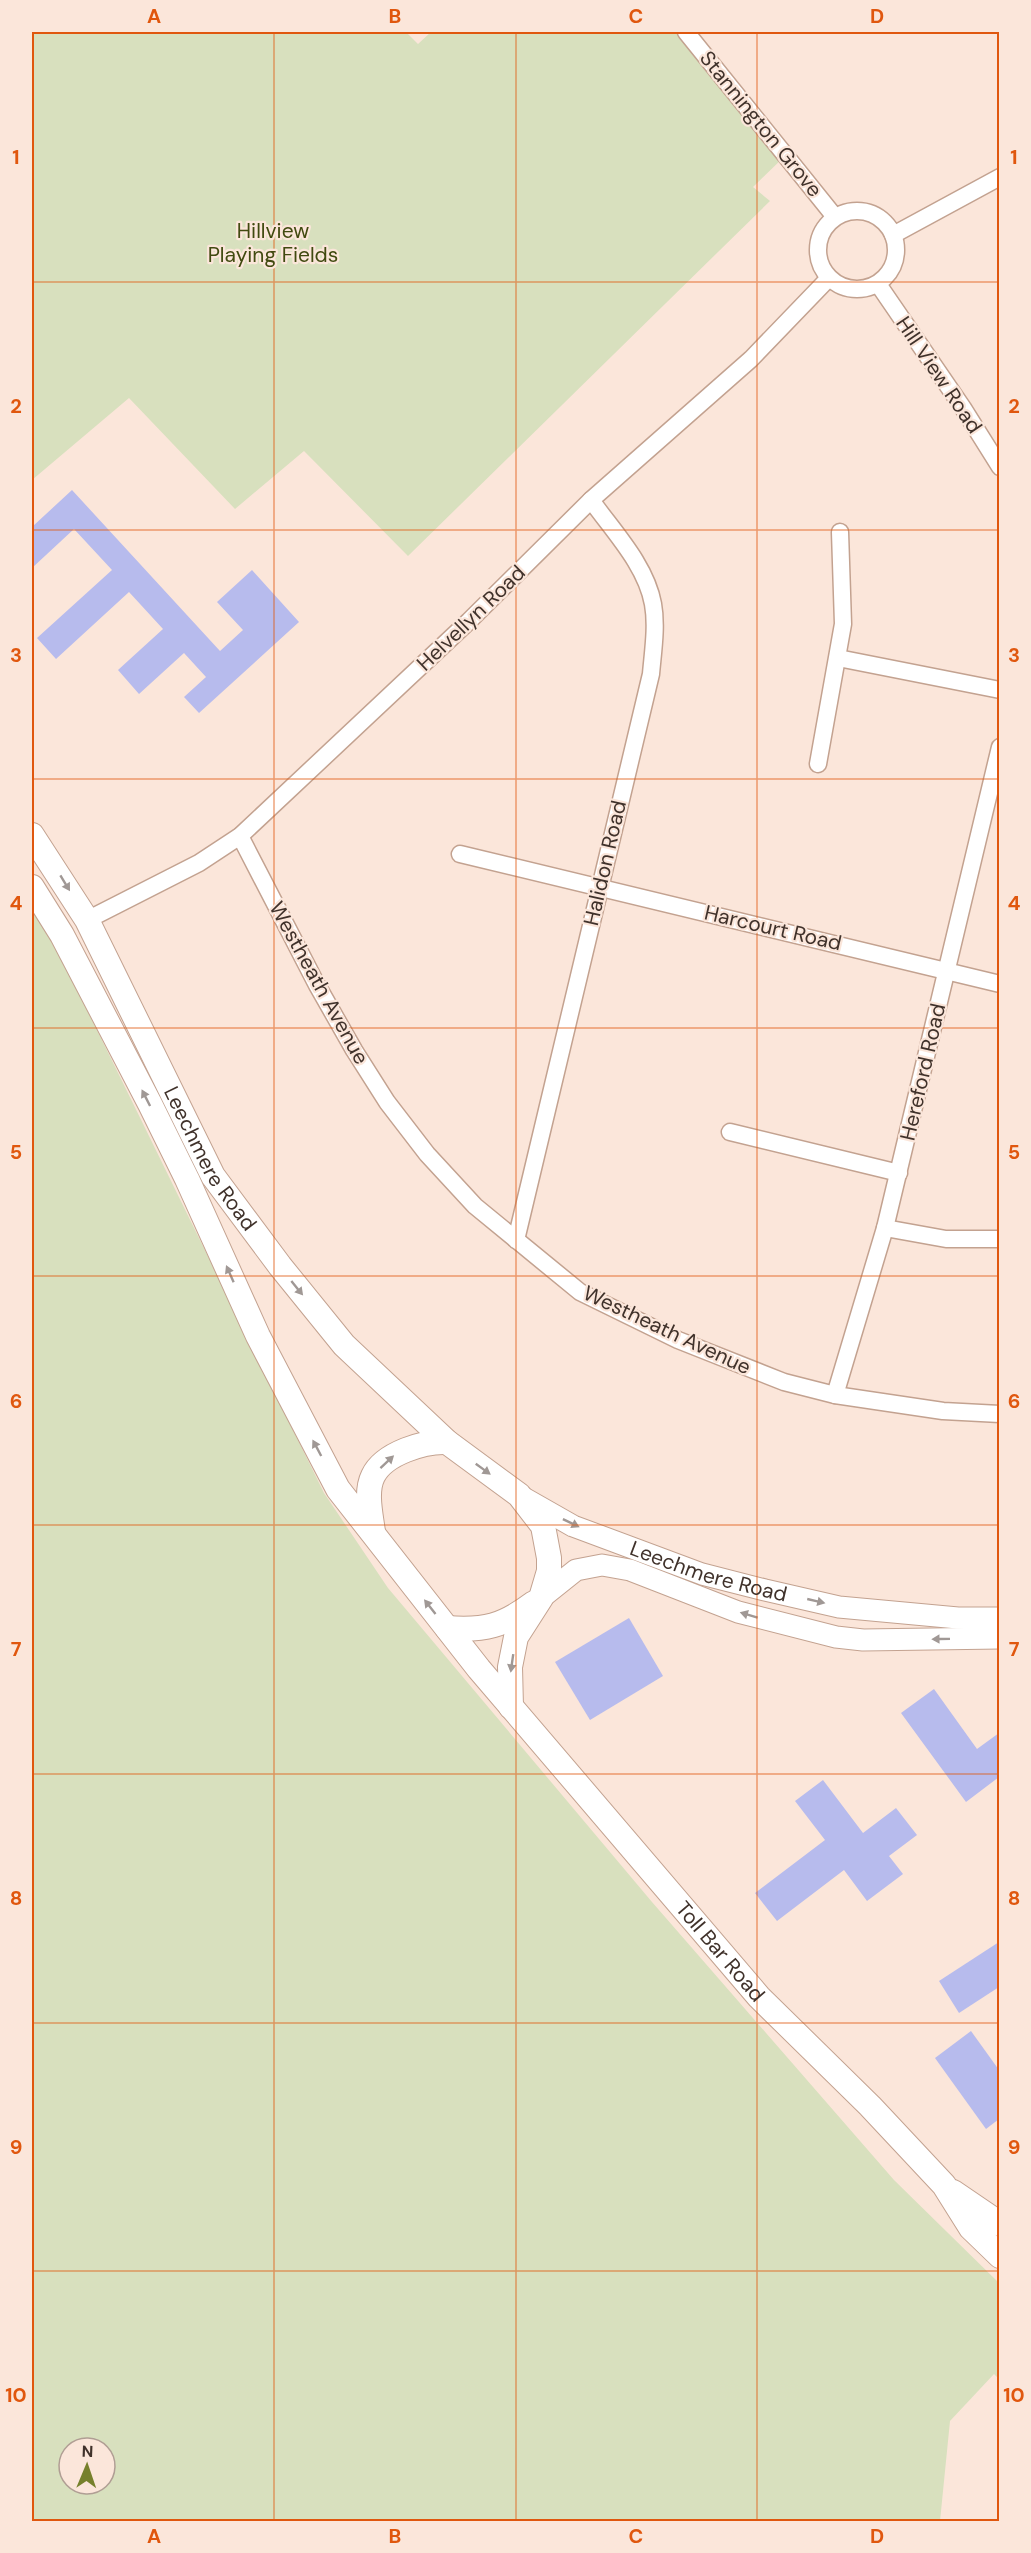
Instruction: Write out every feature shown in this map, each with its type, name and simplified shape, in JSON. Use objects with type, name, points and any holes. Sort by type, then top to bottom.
[{"type":"main road","name":"Leechmere Road","points":[[32,835],[87,920],[213,1176],[280,1266],[344,1345],[447,1442],[519,1496]]},
{"type":"main road","name":"Leechmere Road","points":[[32,887],[62,935],[187,1179],[258,1336],[338,1489],[479,1669]]},
{"type":"main road","points":[[62,935],[87,920]]},
{"type":"main road","points":[[373,1535],[369,1498],[373,1475],[397,1453],[431,1442],[447,1442]]},
{"type":"main road","points":[[511,1707],[510,1667],[516,1638],[541,1598],[549,1564],[543,1526],[519,1496]]},
{"type":"main road","name":"Leechmere Road","points":[[447,1628],[488,1628],[515,1617],[541,1598]]},
{"type":"main road","name":"Toll Bar Road","points":[[479,1669],[759,1996],[870,2106],[944,2185],[971,2228],[999,2256]]},
{"type":"main road","name":"Toll Bar Road","points":[[944,2185],[999,2224]]},
{"type":"street","name":"Stannington Grove","points":[[686,32],[835,217]]},
{"type":"street","points":[[893,234],[999,177]]},
{"type":"street","points":[[857,210],[879,217],[893,234],[897,253],[891,271],[878,284],[861,290],[843,288],[829,278],[818,258],[820,235],[835,217],[857,210]]},
{"type":"street","name":"Helvellyn Road","points":[[87,920],[199,862],[240,836],[469,621],[591,500],[751,359],[829,278]]},
{"type":"street","name":"Hill View Road","points":[[878,284],[963,408],[999,467]]},
{"type":"street","name":"Halidon Road","points":[[516,1240],[651,674],[654,635],[653,604],[642,572],[591,500]]},
{"type":"street","points":[[818,764],[843,624],[840,532]]},
{"type":"street","points":[[838,658],[999,690]]},
{"type":"street","name":"Hereford Road","points":[[835,1395],[899,1173],[999,747]]},
{"type":"street","name":"Westheath Avenue","points":[[240,836],[322,995],[387,1102],[427,1154],[475,1206],[579,1292],[731,1363],[784,1382],[835,1395],[943,1411],[999,1414]]},
{"type":"street","name":"Harcourt Road","points":[[460,854],[999,984]]},
{"type":"street","points":[[730,1132],[899,1173]]},
{"type":"street","points":[[885,1228],[946,1239],[999,1239]]},
{"type":"street","name":"Leechmere Road","points":[[519,1496],[573,1526],[702,1574],[839,1607],[958,1618],[999,1618]]},
{"type":"street","name":"Leechmere Road","points":[[541,1598],[576,1570],[602,1565],[630,1570],[738,1612],[836,1637],[884,1640],[999,1638]]},
{"type":"green space","name":"Hillview Playing Fields","points":[[32,32],[406,32],[418,44],[431,32],[686,32],[786,155],[753,187],[770,201],[408,556],[304,451],[235,509],[129,398],[32,480]]},
{"type":"green space","points":[[32,907],[48,930],[324,1493],[388,1588],[652,1902],[894,2180],[999,2283],[999,2379],[994,2374],[950,2421],[940,2521],[32,2521]]},
{"type":"building","points":[[72,490],[220,651],[243,630],[217,602],[252,570],[299,622],[199,713],[184,697],[206,677],[184,653],[139,694],[118,670],[163,629],[129,592],[56,659],[37,638],[112,570],[74,529],[32,568],[32,527]]},
{"type":"building","points":[[629,1618],[663,1676],[590,1720],[555,1662]]},
{"type":"building","points":[[934,1689],[977,1749],[999,1733],[999,1777],[966,1802],[901,1713]]},
{"type":"building","points":[[823,1780],[863,1833],[896,1808],[917,1835],[889,1856],[903,1874],[867,1901],[844,1870],[777,1921],[755,1893],[825,1840],[795,1801]]},
{"type":"building","points":[[999,1942],[999,1987],[959,2013],[939,1981]]},
{"type":"building","points":[[971,2031],[999,2070],[999,2119],[986,2129],[935,2058]]}]
